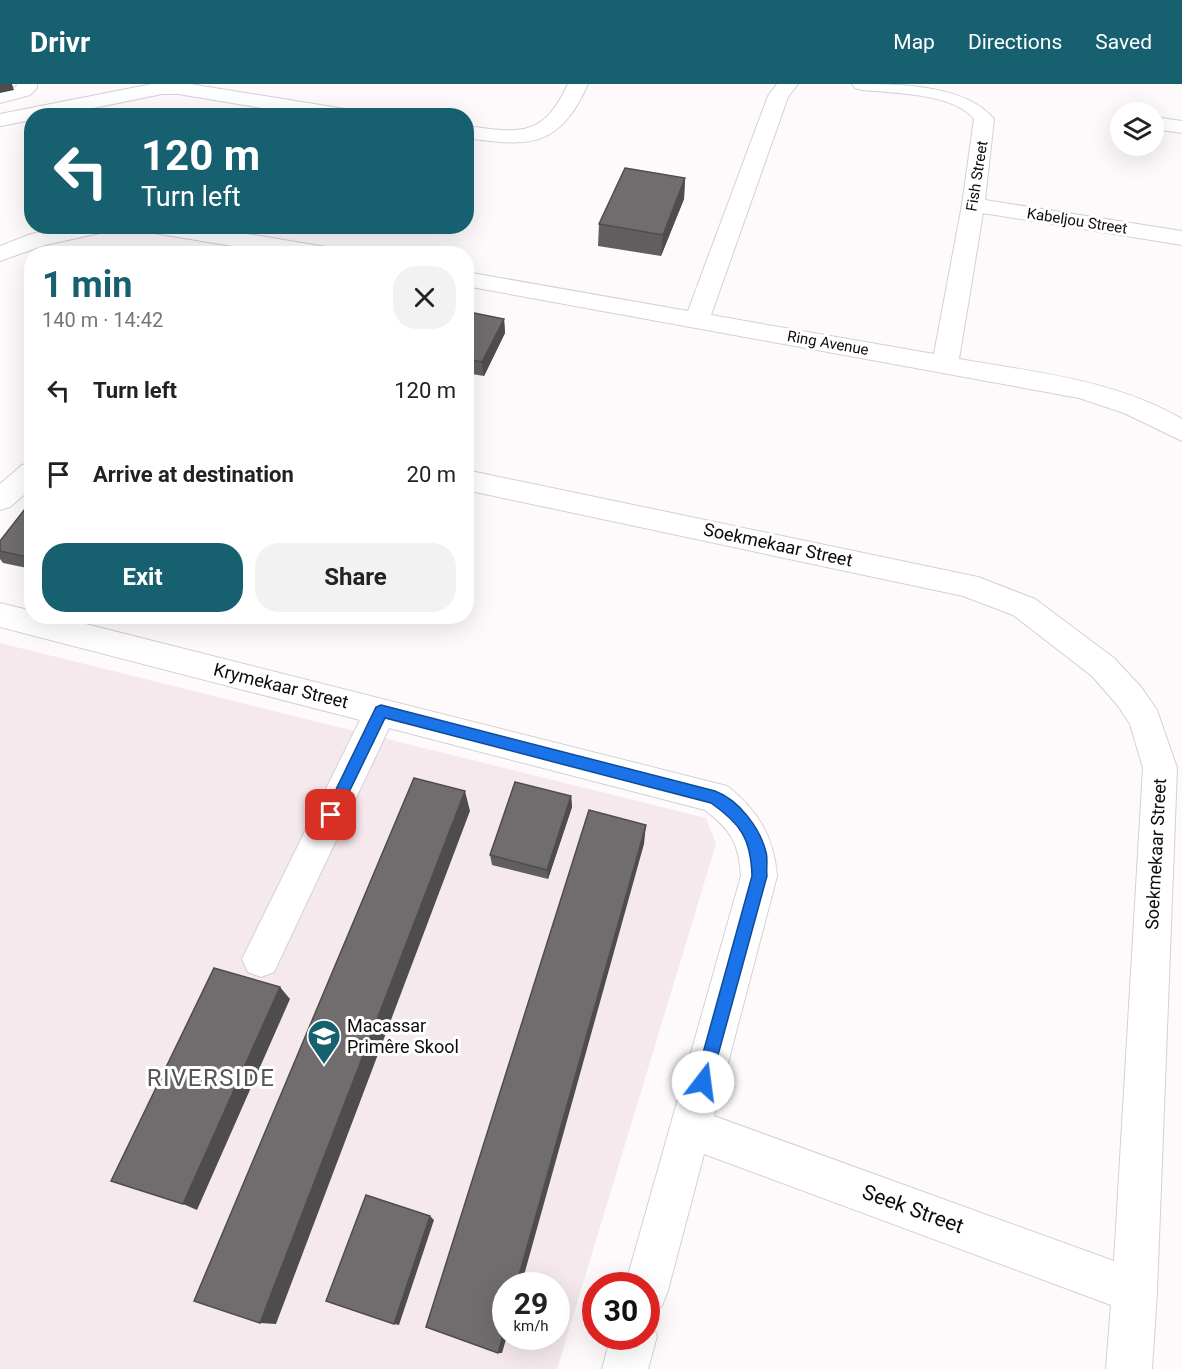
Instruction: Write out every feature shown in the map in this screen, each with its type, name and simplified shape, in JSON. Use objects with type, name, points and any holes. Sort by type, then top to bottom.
[{"type":"street","points":[[0,97],[23,91],[27,88],[27,84]]},
{"type":"street","points":[[65,84],[70,105]]},
{"type":"street","points":[[474,133],[506,137],[532,134],[543,130],[560,118],[578,84]]},
{"type":"street","points":[[697,320],[778,96],[788,84]]},
{"type":"street","name":"Fish Street","points":[[862,84],[950,96],[967,102],[980,111],[985,122],[945,364]]},
{"type":"street","points":[[56,108],[139,91],[170,88],[299,108]]},
{"type":"street","points":[[0,120],[24,115]]},
{"type":"street","points":[[1164,124],[1182,127]]},
{"type":"street","name":"Kabeljou Street","points":[[973,205],[1182,238]]},
{"type":"street","points":[[0,254],[39,239],[62,234]]},
{"type":"street","points":[[268,234],[303,246]]},
{"type":"street","name":"Ring Avenue","points":[[474,280],[1080,389],[1145,411],[1182,432]]},
{"type":"street","points":[[0,500],[24,479]]},
{"type":"street","name":"Soekmekaar Street","points":[[474,482],[967,585],[1024,607],[1103,667],[1130,697],[1145,720],[1160,768],[1169,852],[1129,1369]]},
{"type":"street","name":"Krymekaar Street","points":[[0,615],[24,621]]},
{"type":"street","name":"Krymekaar Street","points":[[36,624],[715,797],[734,811],[748,830],[759,852],[759,876],[651,1272]]},
{"type":"street","points":[[261,959],[381,711]]},
{"type":"street","name":"Seek Street","points":[[691,1128],[1135,1291]]},
{"type":"street","points":[[625,1369],[630,1350]]},
{"type":"shaded area","name":"Macassar Primêre Skool","points":[[0,643],[706,818],[716,844],[586,1272],[582,1272],[582,1286],[570,1326],[570,1272],[492,1272],[492,1350],[563,1350],[557,1369],[0,1369]]},
{"type":"building","points":[[625,168],[685,178],[663,235],[599,224]]},
{"type":"building","points":[[474,313],[504,319],[482,362],[474,360]]},
{"type":"building","points":[[24,510],[24,556],[0,551],[0,541]]},
{"type":"building","points":[[414,778],[465,791],[260,1323],[194,1301]]},
{"type":"building","points":[[515,782],[571,796],[547,870],[490,855]]},
{"type":"building","points":[[589,810],[646,825],[520,1272],[492,1272],[492,1350],[499,1350],[498,1353],[426,1327]]},
{"type":"building","points":[[214,968],[280,987],[183,1204],[111,1181]]},
{"type":"building","points":[[366,1195],[430,1216],[394,1324],[326,1301]]},
{"type":"place","name":"Macassar Primêre Skool","points":[[324,1065]]},
{"type":"district","name":"RIVERSIDE","points":[[211,1078]]},
{"type":"route","points":[[331,815],[381,711],[715,797],[734,811],[748,830],[759,852],[759,876],[703,1082]]}]
